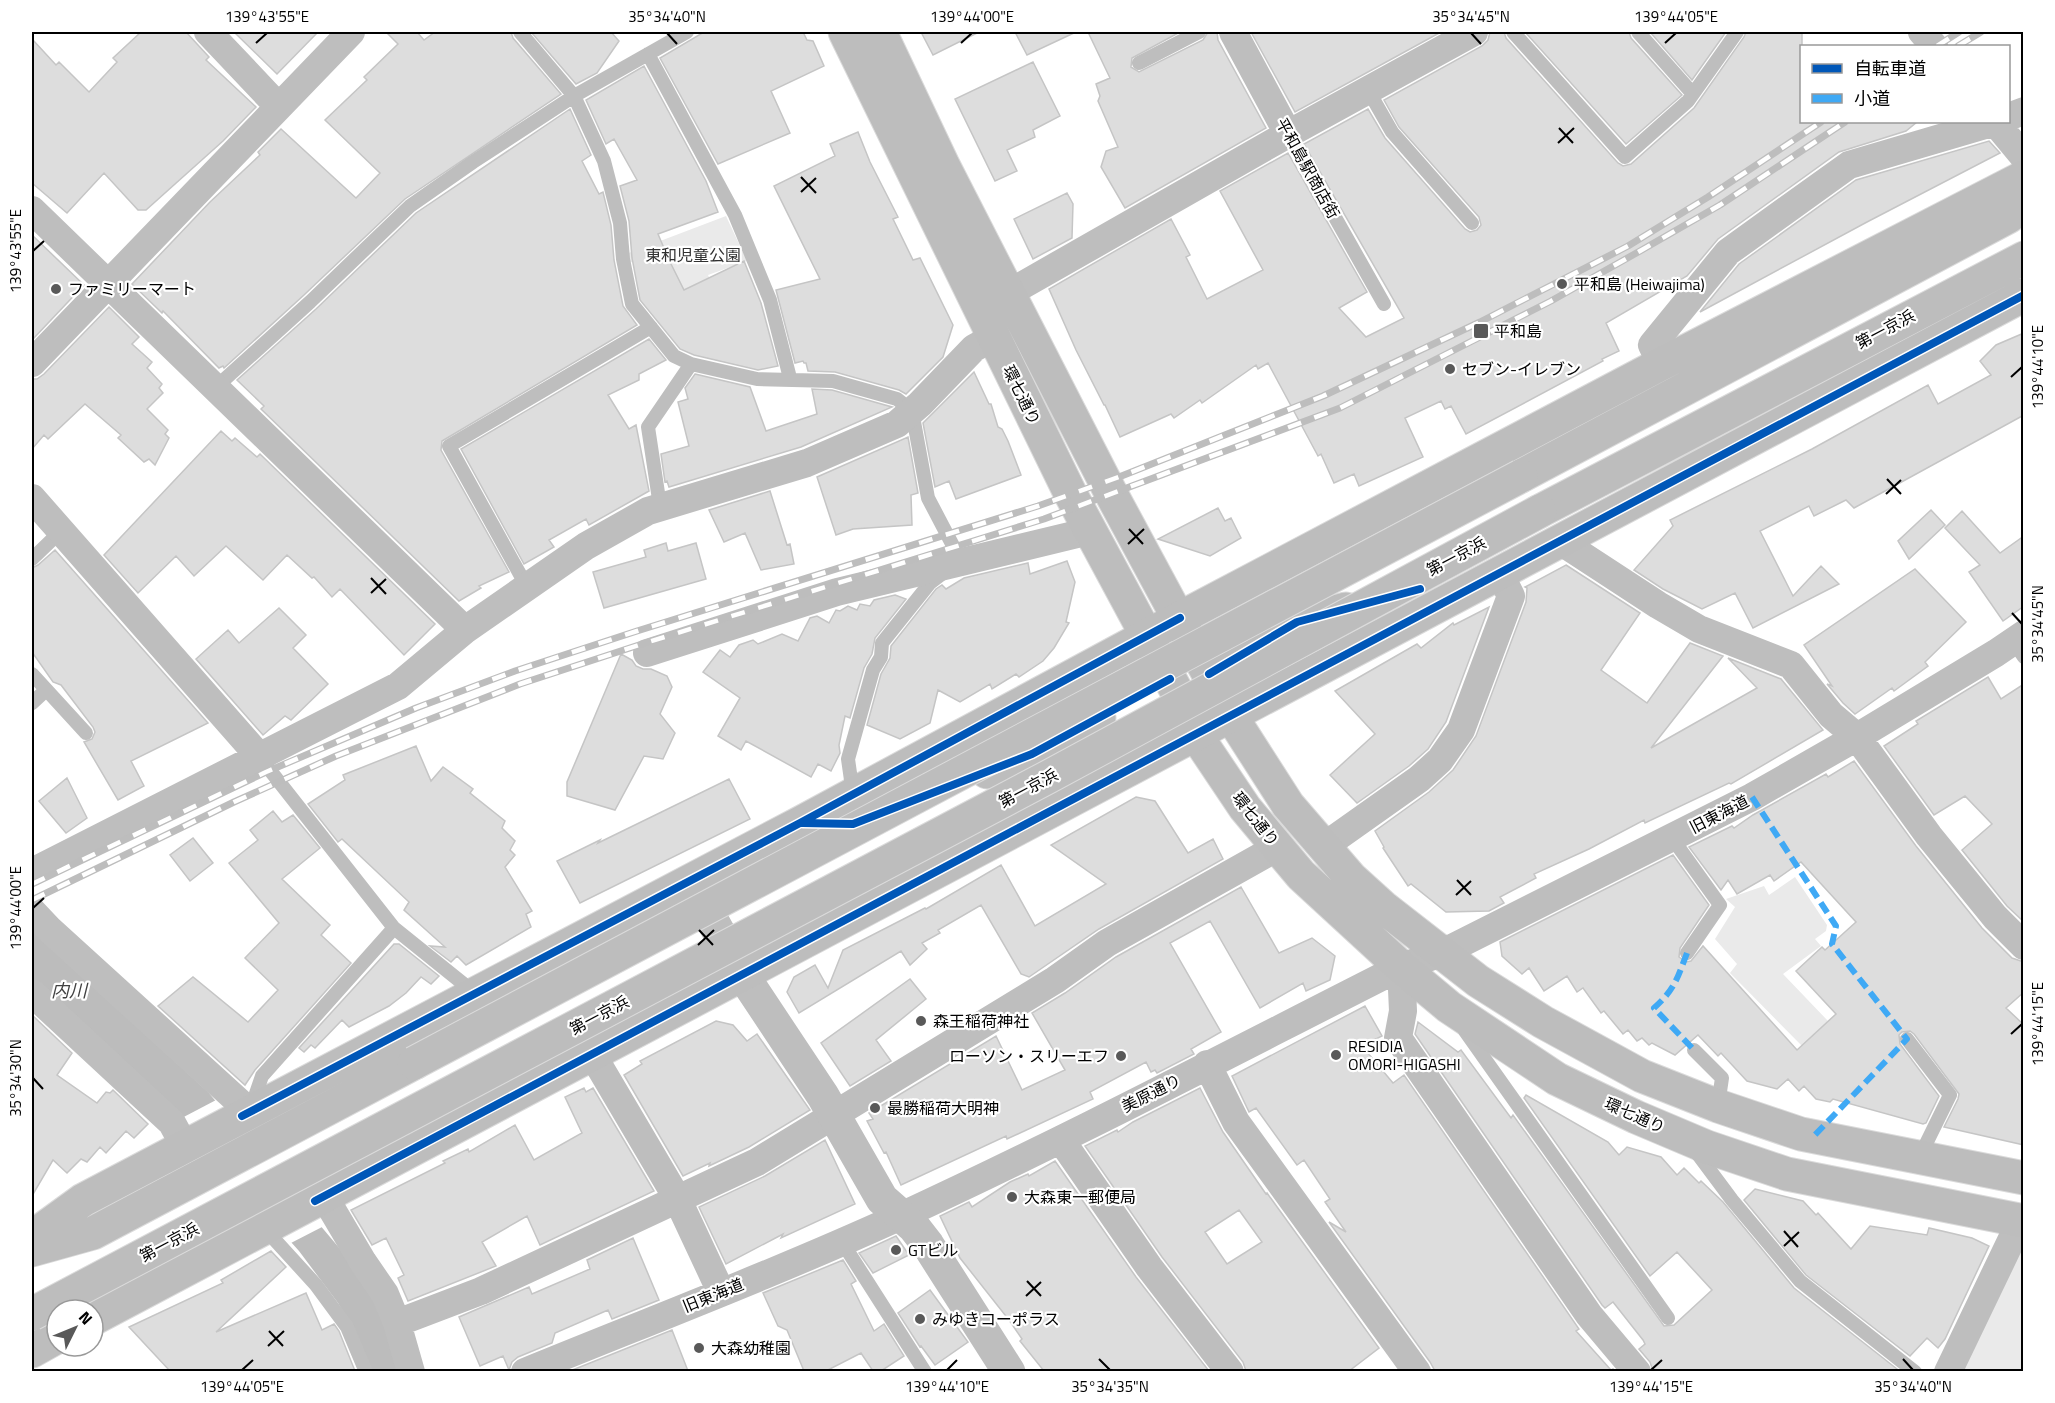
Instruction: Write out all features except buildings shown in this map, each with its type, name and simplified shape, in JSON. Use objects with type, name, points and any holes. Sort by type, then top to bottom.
[{"type":"main road","name":"環七通り","points":[[846,32],[1070,493],[1174,686],[1196,735],[1245,808],[1301,875],[1401,968],[1449,1007],[1557,1079],[1636,1117],[1787,1174],[2022,1220]]},
{"type":"main road","name":"環七通り","points":[[880,32],[943,165],[1114,499],[1231,716],[1288,806],[1323,847],[1383,907],[1478,981],[1543,1022],[1642,1076],[1718,1106],[1801,1134],[2024,1178]]},
{"type":"main road","points":[[32,1237],[83,1200],[800,823],[1180,618],[1661,364],[2024,177]]},
{"type":"main road","points":[[32,1250],[93,1233],[265,1143],[2024,207]]},
{"type":"main road","name":"第一京浜","points":[[32,1314],[1048,777],[1540,511],[2024,258]]},
{"type":"main road","points":[[105,1312],[2024,295]]},
{"type":"main road","points":[[800,823],[853,824],[1032,754],[1174,686],[1297,622],[1420,589],[1471,588]]},
{"type":"street","points":[[208,32],[278,106]]},
{"type":"street","points":[[32,363],[351,32]]},
{"type":"street","name":"平和島駅商店街","points":[[1233,32],[1288,134]]},
{"type":"street","points":[[1922,32],[1933,45]]},
{"type":"street","points":[[1009,293],[1467,33]]},
{"type":"street","points":[[1661,364],[1652,345],[1728,252],[1849,165],[1992,123]]},
{"type":"street","points":[[1996,123],[2024,157]]},
{"type":"street","points":[[32,210],[465,630]]},
{"type":"street","points":[[32,872],[258,755],[398,686],[465,630],[586,546],[660,506],[807,463],[897,424],[974,348],[994,337]]},
{"type":"street","points":[[32,498],[258,755]]},
{"type":"street","points":[[647,653],[837,592],[1090,531]]},
{"type":"street","points":[[1560,541],[1699,629],[1791,665],[1831,715],[1857,737],[1929,836],[1995,917],[2024,946]]},
{"type":"street","points":[[1323,847],[1419,779],[1440,760],[1461,730],[1510,596],[1500,574]]},
{"type":"street","name":"旧東海道","points":[[1401,968],[1442,953],[1752,797],[2020,644]]},
{"type":"street","points":[[397,1323],[481,1291],[757,1162],[1055,980],[1107,943],[1278,847]]},
{"type":"street","points":[[690,880],[742,974],[835,1115],[882,1199],[914,1227],[928,1245],[1008,1371]]},
{"type":"street","points":[[38,929],[246,1114]]},
{"type":"street","points":[[1401,968],[1403,1011],[1398,1038],[1589,1315],[1637,1371]]},
{"type":"street","name":"美原通り","points":[[901,1216],[1061,1140],[1207,1064],[1401,968]]},
{"type":"street","points":[[32,993],[172,1123],[190,1144]]},
{"type":"street","points":[[592,1054],[677,1198],[721,1292]]},
{"type":"street","points":[[1207,1064],[1236,1122],[1417,1371]]},
{"type":"street","points":[[1061,1140],[1149,1267],[1230,1371]]},
{"type":"street","points":[[319,1198],[385,1294],[397,1323],[411,1371]]},
{"type":"street","name":"旧東海道","points":[[525,1371],[901,1216]]},
{"type":"street","points":[[1948,1371],[2022,1220]]},
{"type":"lane","points":[[520,32],[574,96],[604,161],[620,223],[622,259],[632,304],[674,356],[691,364],[758,379],[790,378],[833,381],[897,399],[912,411],[927,498],[961,561],[930,583],[882,643],[881,657],[873,670],[848,759],[853,794]]},
{"type":"lane","points":[[215,388],[411,206],[574,96],[687,32]]},
{"type":"lane","points":[[1139,63],[1199,32]]},
{"type":"lane","points":[[1513,32],[1625,157],[1693,94],[1737,32]]},
{"type":"lane","points":[[1638,32],[1693,94]]},
{"type":"lane","points":[[648,54],[735,215],[770,300],[790,378]]},
{"type":"lane","points":[[1368,90],[1392,132],[1472,223]]},
{"type":"lane","name":"平和島駅商店街","points":[[1288,134],[1384,304]]},
{"type":"lane","points":[[527,587],[449,446],[651,327]]},
{"type":"lane","points":[[660,506],[648,427],[691,364]]},
{"type":"lane","points":[[32,559],[61,531]]},
{"type":"lane","points":[[32,674],[86,734]]},
{"type":"lane","points":[[32,703],[46,690]]},
{"type":"lane","points":[[258,755],[394,928],[476,994]]},
{"type":"lane","points":[[1672,838],[1720,905],[1687,953]]},
{"type":"lane","points":[[246,1114],[262,1076],[394,928]]},
{"type":"lane","points":[[1449,1007],[1668,1318]]},
{"type":"lane","points":[[1907,1040],[1950,1095],[1919,1158]]},
{"type":"lane","points":[[1694,1050],[1722,1078],[1718,1106]]},
{"type":"lane","points":[[1685,1137],[1732,1200],[1800,1281],[1915,1371]]},
{"type":"lane","points":[[267,1227],[316,1285],[347,1327],[366,1371]]},
{"type":"lane","points":[[842,1242],[925,1371]]},
{"type":"green space","name":"東和児童公園","points":[[726,216],[747,261],[708,275],[715,290],[686,302],[665,251],[629,263],[626,254]]},
{"type":"green space","points":[[1795,877],[1827,925],[1826,931],[1815,939],[1821,946],[1783,974],[1828,1021],[1804,1048],[1730,973],[1737,964],[1715,939],[1735,907],[1726,899],[1764,886],[1769,895]]},
{"type":"green space","points":[[2023,1237],[2023,1371],[1951,1372]]},
{"type":"water","name":"内川","points":[[32,930],[208,1092],[351,1262],[376,1300],[400,1371],[370,1371],[351,1325],[338,1303],[299,1251],[178,1116],[32,984]]},
{"type":"pier","points":[[218,1099],[324,1226],[289,1244],[178,1120]]},
{"type":"railway","points":[[1939,45],[1959,32]]},
{"type":"railway","points":[[1960,45],[1981,32]]},
{"type":"railway","points":[[32,884],[266,772],[416,708],[515,671],[637,631],[1038,506],[1119,477],[1323,396],[1480,322],[1628,246],[1708,197],[1819,123]]},
{"type":"railway","points":[[32,900],[234,802],[336,756],[520,684],[1044,519],[1340,408],[1551,301],[1640,251],[1720,205],[1843,123]]},
{"type":"marked path","points":[[1752,797],[1836,926],[1832,944],[1907,1039],[1813,1137]]},
{"type":"marked path","points":[[1687,953],[1675,983],[1654,1008],[1694,1050]]},
{"type":"cycle path","points":[[315,1201],[2024,295]]},
{"type":"cycle path","points":[[1209,674],[1297,622],[1420,589]]},
{"type":"cycle path","points":[[242,1116],[800,823],[1180,618]]},
{"type":"cycle path","points":[[803,823],[853,824],[1032,754],[1170,679]]},
{"type":"place","name":"平和島 (Heiwajima)","points":[[1562,284]]},
{"type":"place","name":"ファミリーマート","points":[[56,289]]},
{"type":"place","name":"平和島","points":[[1481,331]]},
{"type":"place","name":"セブン-イレブン","points":[[1450,369]]},
{"type":"place","name":"森王稲荷神社","points":[[921,1021]]},
{"type":"place","name":"RESIDIA OMORI-HIGASHI","points":[[1336,1055]]},
{"type":"place","name":"ローソン・スリーエフ","points":[[1121,1056]]},
{"type":"place","name":"最勝稲荷大明神","points":[[875,1108]]},
{"type":"place","name":"大森東一郵便局","points":[[1012,1197]]},
{"type":"place","name":"GTビル","points":[[896,1250]]},
{"type":"place","name":"みゆきコーポラス","points":[[920,1319]]},
{"type":"place","name":"大森幼稚園","points":[[699,1348]]}]
